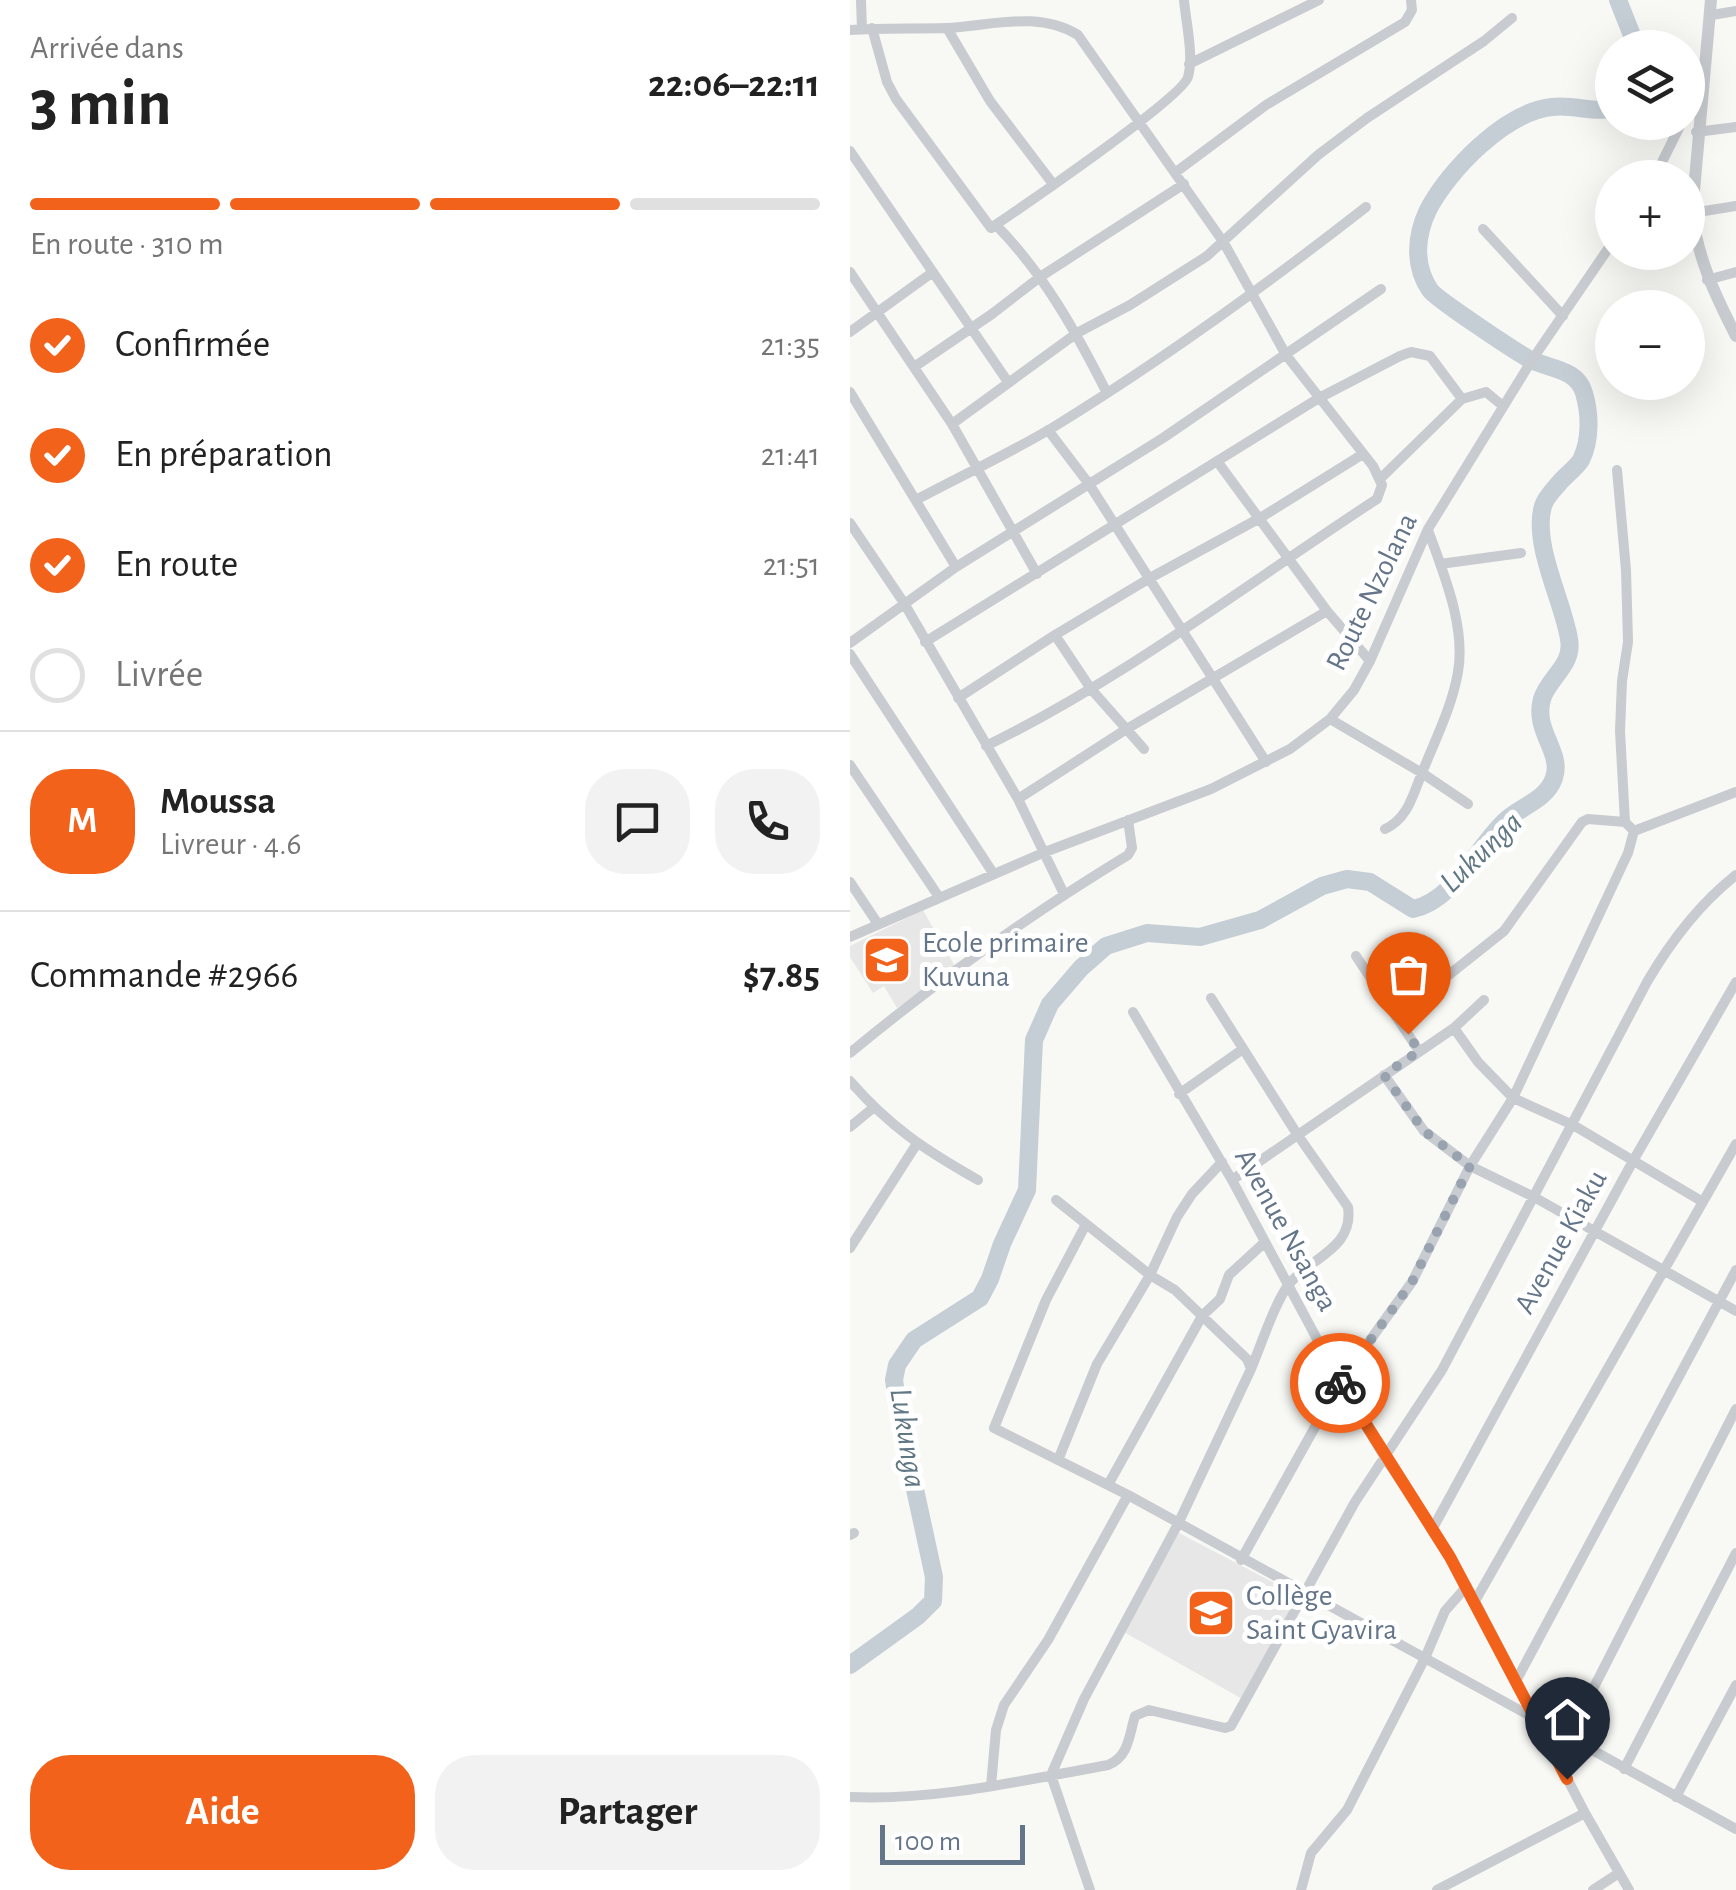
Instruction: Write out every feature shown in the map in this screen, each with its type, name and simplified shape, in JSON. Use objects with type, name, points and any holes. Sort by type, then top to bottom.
[{"type":"street","points":[[860,0],[861,29],[896,99],[987,226],[996,224],[1053,184],[1184,86],[1189,64],[1184,0]]},
{"type":"street","points":[[1189,64],[1318,0]]},
{"type":"street","points":[[1176,172],[1266,104],[1405,22],[1412,10],[1411,0]]},
{"type":"street","points":[[1705,54],[1711,7],[1736,11]]},
{"type":"street","points":[[952,424],[1077,332],[1130,305],[1224,243],[1318,154],[1512,18]]},
{"type":"street","points":[[861,29],[947,28],[1034,20],[1066,27],[1078,35],[1224,243],[1286,355],[1381,478],[1382,492],[1376,498],[1183,630],[1092,689],[986,746]]},
{"type":"street","points":[[947,28],[990,101],[1053,184]]},
{"type":"street","points":[[1705,131],[1736,127]]},
{"type":"street","points":[[850,150],[1008,382]]},
{"type":"street","points":[[914,367],[1040,276],[1184,184]]},
{"type":"street","points":[[1705,211],[1736,206]]},
{"type":"street","points":[[916,500],[1048,430],[1107,392],[1254,295],[1366,207]]},
{"type":"street","points":[[996,224],[1040,276],[1077,332],[1107,392]]},
{"type":"street","points":[[1483,229],[1563,316]]},
{"type":"street","name":"Route Nzolana","points":[[850,937],[993,873],[1211,788],[1290,749],[1330,718],[1354,690],[1370,661],[1428,529],[1520,379],[1595,268]]},
{"type":"street","points":[[1704,270],[1736,336]]},
{"type":"street","points":[[850,272],[952,424],[1037,574]]},
{"type":"street","points":[[850,332],[933,272]]},
{"type":"street","points":[[1707,280],[1736,272]]},
{"type":"street","points":[[850,643],[956,567],[1286,355],[1380,289]]},
{"type":"street","points":[[925,642],[1319,398],[1412,352],[1430,356],[1462,398]]},
{"type":"street","points":[[850,392],[956,567]]},
{"type":"street","points":[[1381,478],[1462,398],[1486,392],[1503,406]]},
{"type":"street","points":[[1048,430],[1089,484],[1266,762]]},
{"type":"street","points":[[958,698],[1055,634],[1260,518],[1363,454]]},
{"type":"street","points":[[1216,460],[1287,558],[1370,661]]},
{"type":"street","points":[[1241,1560],[1340,1382],[1412,1282],[1470,1166],[1513,1098],[1628,853],[1620,732],[1628,642],[1626,570],[1617,470]]},
{"type":"street","points":[[850,523],[904,603],[1018,799],[1064,894]]},
{"type":"street","points":[[1385,829],[1404,814],[1442,724],[1459,668],[1456,621],[1428,529]]},
{"type":"street","points":[[1440,564],[1521,553]]},
{"type":"street","points":[[1018,799],[1125,730],[1328,611]]},
{"type":"street","points":[[1055,634],[1092,689],[1144,749]]},
{"type":"street","points":[[850,654],[993,873]]},
{"type":"street","points":[[1330,718],[1468,804]]},
{"type":"street","points":[[850,764],[939,897]]},
{"type":"street","points":[[1396,1017],[1504,932],[1582,822],[1588,819],[1629,826],[1736,792]]},
{"type":"street","points":[[850,1053],[906,1006],[1064,894],[1128,855],[1132,848],[1128,820]]},
{"type":"street","points":[[850,1797],[992,1786],[1118,1761],[1135,1716],[1149,1710],[1224,1728],[1232,1726],[1303,1592],[1442,1370],[1667,948],[1706,902],[1736,875]]},
{"type":"street","points":[[850,882],[878,924]]},
{"type":"street","points":[[1356,956],[1419,1051]]},
{"type":"street","name":"Avenue Kiaku","points":[[1433,1528],[1633,1160],[1736,982]]},
{"type":"street","points":[[1090,1890],[1052,1775],[1084,1699],[1178,1524],[1288,1284],[1332,1250],[1350,1219],[1348,1207],[1211,998]]},
{"type":"street","points":[[1232,1180],[1454,1028],[1484,1000]]},
{"type":"street","name":"Avenue Nsanga","points":[[1133,1012],[1222,1162],[1340,1382],[1476,1601],[1585,1812],[1630,1890]]},
{"type":"street","points":[[1454,1028],[1478,1062],[1513,1098],[1572,1125],[1703,1202]]},
{"type":"street","points":[[1179,1094],[1243,1048]]},
{"type":"street","points":[[1384,1075],[1424,1131],[1470,1166],[1534,1197],[1736,1311]]},
{"type":"street","points":[[850,1081],[916,1145],[978,1180]]},
{"type":"street","points":[[850,1128],[874,1108]]},
{"type":"street","points":[[1476,1601],[1736,1144]]},
{"type":"street","points":[[850,1248],[916,1145]]},
{"type":"street","points":[[1058,1460],[1097,1364],[1150,1274],[1170,1230],[1192,1194],[1222,1162]]},
{"type":"street","points":[[1056,1200],[1085,1226],[1175,1290],[1247,1359],[1251,1369]]},
{"type":"street","points":[[1085,1226],[1046,1300],[994,1428],[1128,1496],[1736,1829]]},
{"type":"street","points":[[1108,1486],[1202,1316],[1220,1299],[1229,1275],[1266,1242]]},
{"type":"street","points":[[1516,1681],[1736,1270]]},
{"type":"street","points":[[1568,1738],[1736,1409]]},
{"type":"street","points":[[992,1786],[996,1730],[1004,1705],[1048,1640],[1128,1496]]},
{"type":"street","points":[[1624,1770],[1736,1553]]},
{"type":"street","points":[[1301,1890],[1311,1853],[1347,1810],[1444,1610],[1467,1586]]},
{"type":"street","points":[[1676,1797],[1736,1685]]},
{"type":"street","points":[[1437,1890],[1585,1812]]},
{"type":"street","points":[[1593,1890],[1620,1874]]},
{"type":"shaded area","points":[[923,910],[957,970],[897,1008],[884,986],[873,993],[850,957],[850,946]]},
{"type":"shaded area","name":"Collège Saint Gyavira","points":[[1179,1533],[1297,1595],[1244,1700],[1124,1632]]},
{"type":"waterway","name":"Lukunga","points":[[1618,0],[1630,30]]},
{"type":"waterway","name":"Lukunga","points":[[850,1665],[933,1601],[934,1577],[894,1380],[897,1365],[914,1340],[980,1298],[1027,1190],[1034,1040],[1050,1004],[1106,946],[1147,933],[1200,937],[1260,920],[1322,886],[1347,879],[1370,882],[1413,909],[1427,904],[1452,885],[1504,822],[1539,798],[1554,778],[1555,759],[1540,711],[1545,691],[1570,648],[1545,555],[1541,521],[1546,500],[1584,452],[1586,401],[1580,385],[1569,374],[1529,359],[1435,295],[1421,270],[1419,240],[1437,194],[1464,161],[1498,131],[1534,111],[1552,107],[1595,110]]},
{"type":"way so far","points":[[1340,1383],[1412,1282],[1470,1166],[1424,1131],[1384,1075],[1419,1051],[1408,1034]]},
{"type":"place","name":"Ecole primaire Kuvuna","points":[[887,960]]},
{"type":"place","name":"Collège Saint Gyavira","points":[[1211,1613]]},
{"type":"route","points":[[1340,1383],[1476,1601],[1567,1779]]}]
